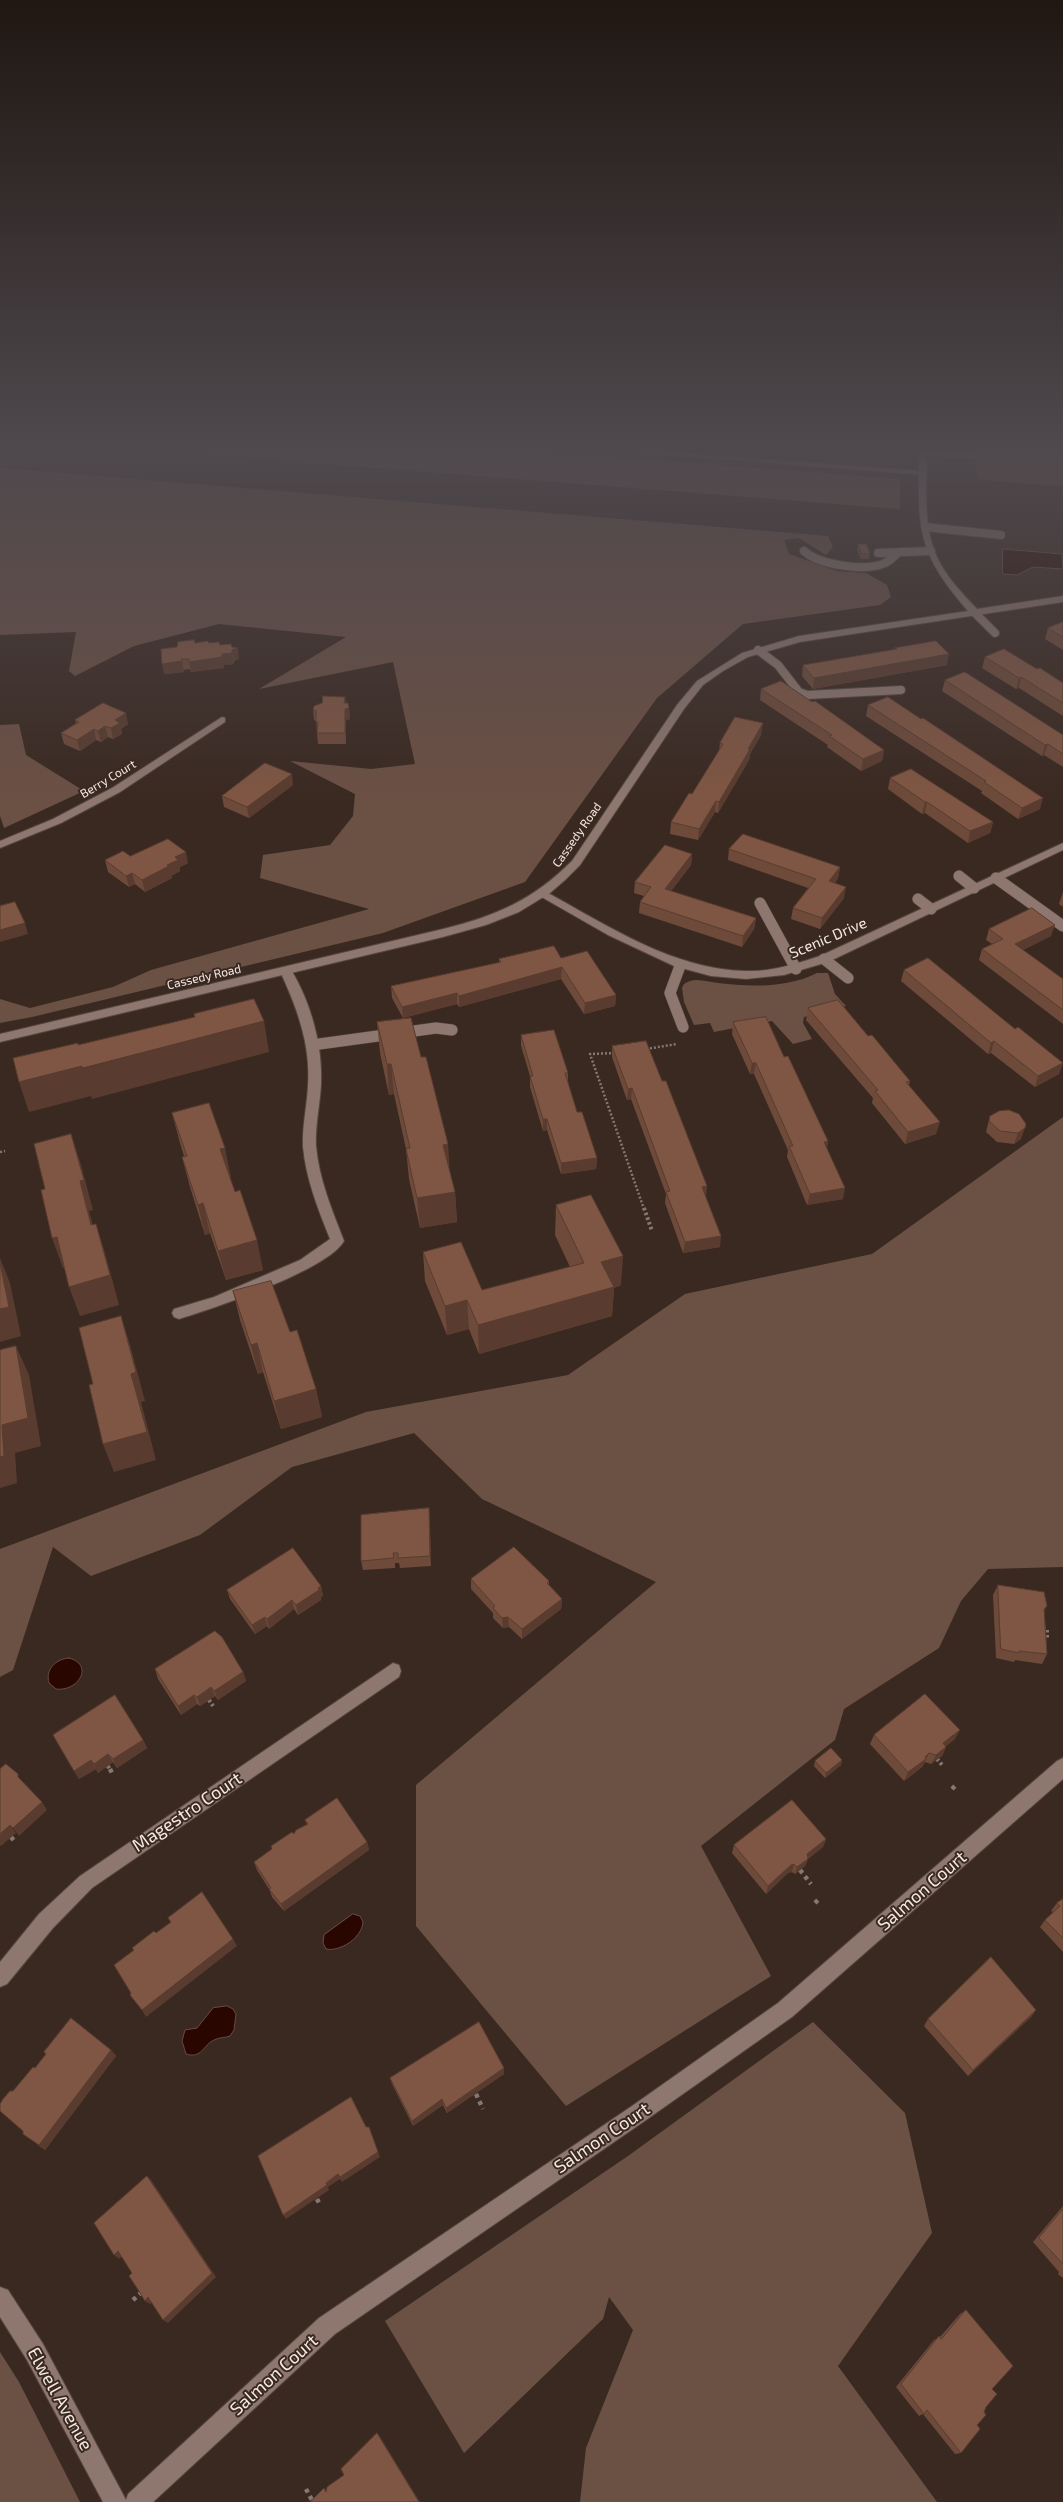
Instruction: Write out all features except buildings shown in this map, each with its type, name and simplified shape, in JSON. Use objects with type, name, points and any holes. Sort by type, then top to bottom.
[{"type":"street","points":[[940,567],[974,612]]},
{"type":"street","name":"Cassedy Road","points":[[0,1038],[286,971],[481,923],[512,912],[544,895],[576,863],[693,690],[720,668],[758,650],[799,639],[1063,599]]},
{"type":"street","name":"Berry Court","points":[[0,845],[57,821],[116,790],[222,720]]},
{"type":"street","name":"Scenic Drive","points":[[544,895],[642,948],[680,966],[734,975],[767,974],[796,969],[824,959],[1063,846]]},
{"type":"street","points":[[179,1313],[218,1302],[305,1264],[337,1240],[314,1174],[310,1150],[310,1123],[316,1077],[309,1024],[286,971]]},
{"type":"street","name":"Magestro Court","points":[[0,1977],[46,1921],[86,1882],[393,1671]]},
{"type":"street","name":"Salmon Court","points":[[136,2502],[327,2326],[639,2113],[785,2010],[1063,1767]]},
{"type":"street","name":"Elwell Avenue","points":[[0,2298],[35,2352],[115,2502]]},
{"type":"lane","points":[[974,612],[995,633]]},
{"type":"lane","points":[[758,650],[778,665],[799,692],[807,696],[901,690]]},
{"type":"lane","points":[[959,876],[974,888]]},
{"type":"lane","points":[[996,878],[1063,926]]},
{"type":"lane","points":[[918,899],[931,909]]},
{"type":"lane","points":[[760,903],[796,969]]},
{"type":"lane","points":[[824,959],[848,978]]},
{"type":"lane","points":[[680,966],[670,993],[683,1028]]},
{"type":"lane","points":[[312,1045],[436,1028],[452,1030]]},
{"type":"path","points":[[642,1049],[680,1043]]},
{"type":"path","points":[[624,1052],[590,1054],[652,1231]]},
{"type":"path","points":[[0,1152],[5,1151]]},
{"type":"path","points":[[1040,1628],[1047,1628],[1047,1639]]},
{"type":"path","points":[[209,1700],[213,1706]]},
{"type":"path","points":[[937,1759],[943,1766]]},
{"type":"path","points":[[108,1766],[112,1773]]},
{"type":"path","points":[[952,1789],[956,1785]]},
{"type":"path","points":[[11,1837],[16,1843]]},
{"type":"path","points":[[800,1870],[811,1884]]},
{"type":"path","points":[[815,1903],[820,1898]]},
{"type":"path","points":[[476,2094],[483,2109]]},
{"type":"path","points":[[317,2199],[320,2205]]},
{"type":"path","points":[[133,2300],[142,2292]]},
{"type":"path","points":[[306,2489],[313,2502]]},
{"type":"shaded area","points":[[0,567],[825,567],[837,571],[866,573],[887,585],[891,597],[880,605],[743,624],[657,698],[525,882],[383,933],[0,1023],[0,999],[30,1008],[113,987],[151,970],[369,909],[260,878],[263,855],[330,845],[353,816],[355,794],[290,761],[371,769],[415,764],[393,662],[259,689],[346,637],[219,624],[134,646],[75,676],[69,671],[76,632],[0,635]]},
{"type":"shaded area","points":[[1003,567],[1063,567],[1063,569],[1033,567],[1017,575],[1003,574]]},
{"type":"shaded area","points":[[19,724],[26,755],[84,791],[4,828],[0,816],[0,725]]},
{"type":"shaded area","points":[[817,973],[828,973],[835,994],[846,1006],[804,1017],[803,1023],[812,1039],[793,1044],[772,1021],[714,1032],[710,1023],[694,1025],[684,1002],[682,988],[684,984],[692,980],[743,985],[769,985],[806,978]]},
{"type":"shaded area","points":[[1063,1117],[1063,1567],[988,1569],[961,1601],[939,1648],[844,1709],[835,1740],[701,1846],[771,1976],[566,2106],[416,1926],[416,1785],[656,1582],[482,1499],[414,1433],[292,1467],[200,1535],[91,1576],[53,1547],[13,1670],[0,1677],[0,1549],[366,1412],[568,1375],[685,1294],[872,1254]]},
{"type":"shaded area","points":[[69,1658],[77,1661],[81,1666],[82,1672],[80,1677],[71,1686],[64,1689],[56,1689],[49,1683],[50,1669],[60,1660]]},
{"type":"shaded area","points":[[353,1914],[360,1916],[363,1922],[359,1933],[344,1946],[326,1949],[323,1943],[324,1935]]},
{"type":"shaded area","points":[[227,2006],[233,2009],[236,2014],[234,2030],[230,2036],[218,2038],[210,2042],[196,2055],[186,2054],[182,2041],[185,2030],[197,2028],[213,2008]]},
{"type":"shaded area","points":[[813,2022],[905,2113],[932,2233],[838,2366],[937,2502],[580,2502],[586,2448],[633,2330],[609,2297],[603,2319],[464,2453],[385,2321],[628,2156]]},
{"type":"shaded area","points":[[0,2352],[19,2382],[80,2502],[0,2502]]}]
